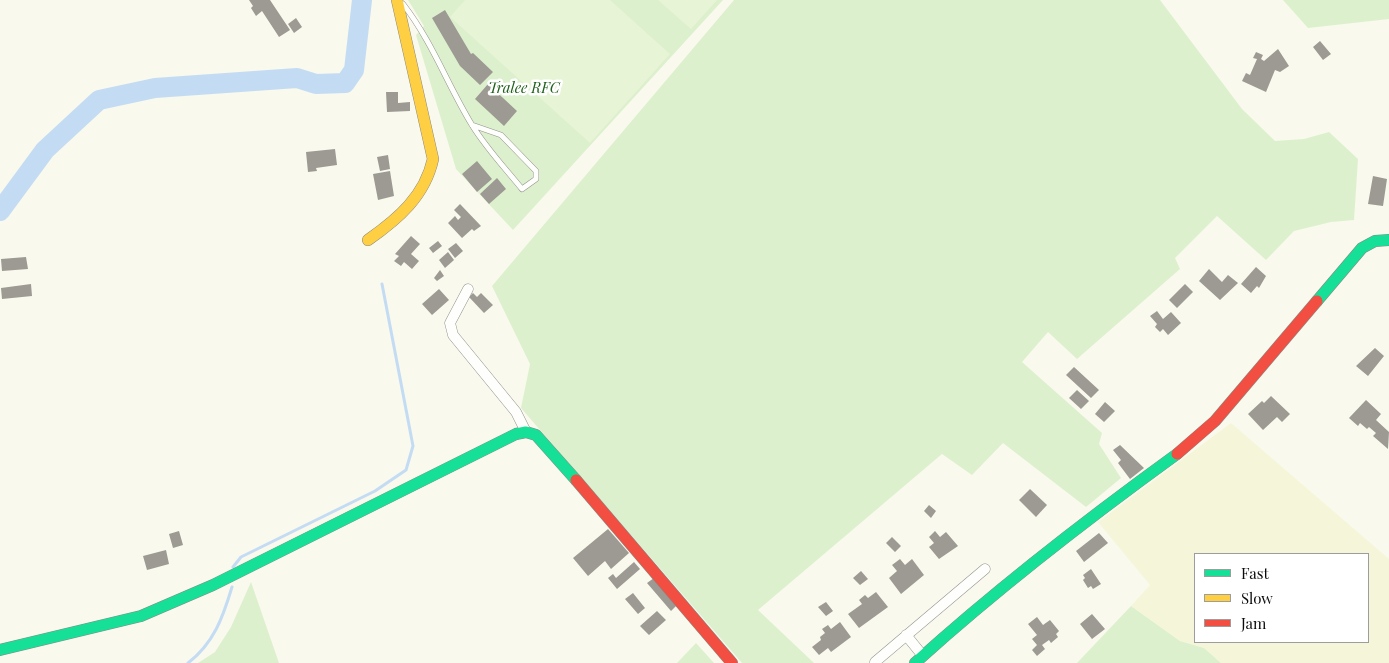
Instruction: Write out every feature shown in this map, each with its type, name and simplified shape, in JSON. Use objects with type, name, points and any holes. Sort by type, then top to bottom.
[{"type":"street","points":[[368,240],[390,226],[414,200],[426,184],[433,159],[398,0]]},
{"type":"street","points":[[906,635],[919,659],[976,608],[1071,531],[1181,451],[1215,421],[1362,248],[1374,241],[1389,240]]},
{"type":"street","points":[[468,289],[450,323],[453,335],[516,412],[526,432]]},
{"type":"street","points":[[0,650],[141,616],[213,585],[516,434],[526,432],[536,435],[626,536],[732,663]]},
{"type":"street","points":[[875,662],[984,569]]},
{"type":"lane","points":[[398,0],[422,30],[472,125],[522,189],[536,179],[536,171],[502,135],[472,125]]},
{"type":"green space","name":"Tralee RFC","points":[[408,0],[723,0],[513,230],[456,169],[416,35],[424,26]]},
{"type":"green space","points":[[465,0],[610,0],[670,54],[590,143],[450,17]]},
{"type":"green space","points":[[658,0],[717,0],[691,29]]},
{"type":"green space","points":[[734,0],[1160,0],[1242,109],[1275,141],[1304,139],[1329,132],[1358,159],[1354,220],[1331,222],[1294,231],[1266,260],[1217,216],[1175,258],[1180,269],[1077,359],[1048,332],[1022,362],[1102,433],[1099,444],[1121,478],[1086,507],[1003,443],[972,475],[942,454],[758,610],[814,663],[742,663],[521,408],[530,364],[492,286]]},
{"type":"green space","points":[[1283,0],[1389,0],[1389,19],[1308,28]]},
{"type":"green space","points":[[1231,423],[1389,559],[1389,663],[1221,663],[1204,648],[1180,641],[1131,606],[1150,585],[1098,522]]},
{"type":"green space","points":[[251,582],[279,663],[198,663],[215,652],[231,627]]},
{"type":"green space","points":[[1131,606],[1180,641],[1204,648],[1221,663],[1077,663]]},
{"type":"green space","points":[[696,643],[714,663],[677,663]]},
{"type":"building","points":[[249,0],[270,0],[290,30],[279,37],[262,11],[256,16]]},
{"type":"building","points":[[445,10],[471,54],[473,53],[493,72],[480,85],[460,66],[432,18]]},
{"type":"building","points":[[296,18],[302,27],[294,33],[288,24]]},
{"type":"building","points":[[1320,41],[1331,54],[1323,60],[1313,47]]},
{"type":"building","points":[[1278,49],[1289,66],[1280,72],[1275,70],[1266,92],[1242,81],[1246,73],[1250,75],[1257,59],[1253,58],[1256,52],[1263,55],[1261,59],[1264,61]]},
{"type":"building","points":[[488,84],[517,111],[504,126],[475,99]]},
{"type":"building","points":[[386,92],[398,92],[398,103],[410,102],[410,111],[387,112]]},
{"type":"building","points":[[335,149],[337,165],[316,168],[317,171],[308,172],[306,152]]},
{"type":"building","points":[[388,155],[390,169],[380,171],[377,157]]},
{"type":"building","points":[[477,161],[492,179],[477,192],[462,174]]},
{"type":"building","points":[[390,171],[394,196],[378,200],[373,174]]},
{"type":"building","points":[[1373,176],[1387,179],[1383,206],[1368,204]]},
{"type":"building","points":[[497,178],[506,189],[489,204],[480,194]]},
{"type":"building","points":[[460,204],[481,226],[474,231],[472,229],[462,238],[448,223],[455,216],[458,220],[461,217],[454,210]]},
{"type":"building","points":[[411,236],[420,244],[411,254],[419,261],[412,269],[404,262],[401,266],[394,261],[399,256],[395,254]]},
{"type":"building","points":[[438,241],[442,246],[433,253],[429,248]]},
{"type":"building","points":[[456,243],[463,251],[455,258],[448,249]]},
{"type":"building","points":[[448,252],[454,260],[445,268],[439,260]]},
{"type":"building","points":[[26,257],[28,269],[2,271],[1,259]]},
{"type":"building","points":[[1256,267],[1266,276],[1259,288],[1257,286],[1251,293],[1241,284]]},
{"type":"building","points":[[1209,269],[1222,282],[1228,275],[1238,283],[1220,300],[1199,281]]},
{"type":"building","points":[[440,270],[444,276],[437,281],[434,278]]},
{"type":"building","points":[[31,284],[32,296],[2,299],[1,288]]},
{"type":"building","points":[[1185,284],[1193,292],[1177,308],[1169,300]]},
{"type":"building","points":[[439,289],[449,300],[432,315],[422,304]]},
{"type":"building","points":[[473,293],[477,297],[481,293],[493,305],[484,313],[469,297]]},
{"type":"building","points":[[1157,311],[1163,319],[1171,312],[1181,323],[1168,335],[1163,329],[1160,332],[1155,327],[1157,324],[1150,316]]},
{"type":"building","points":[[1375,348],[1384,356],[1368,376],[1356,366]]},
{"type":"building","points":[[1074,367],[1099,390],[1091,398],[1066,375]]},
{"type":"building","points":[[1077,390],[1089,401],[1081,409],[1069,398]]},
{"type":"building","points":[[1271,396],[1290,414],[1282,422],[1277,417],[1263,430],[1248,414],[1262,401],[1264,403]]},
{"type":"building","points":[[1366,400],[1381,414],[1376,420],[1389,432],[1388,449],[1373,436],[1376,433],[1369,427],[1367,429],[1360,423],[1358,426],[1349,418]]},
{"type":"building","points":[[1105,402],[1115,411],[1104,422],[1095,414]]},
{"type":"building","points":[[1120,445],[1144,468],[1130,479],[1118,463],[1121,460],[1113,450]]},
{"type":"building","points":[[1030,489],[1047,505],[1036,517],[1019,500]]},
{"type":"building","points":[[929,505],[936,511],[931,518],[924,511]]},
{"type":"building","points":[[608,529],[629,553],[611,569],[605,561],[588,576],[573,558]]},
{"type":"building","points":[[179,531],[183,545],[173,548],[169,534]]},
{"type":"building","points":[[935,531],[940,537],[946,532],[958,546],[939,559],[929,547],[934,543],[929,537]]},
{"type":"building","points":[[1099,533],[1108,543],[1084,562],[1076,551]]},
{"type":"building","points":[[892,537],[901,546],[895,552],[886,543]]},
{"type":"building","points":[[166,550],[169,564],[147,570],[143,556]]},
{"type":"building","points":[[900,559],[905,565],[912,559],[924,575],[901,594],[889,578],[897,571],[892,565]]},
{"type":"building","points":[[634,562],[640,569],[617,589],[608,578],[613,574],[616,578]]},
{"type":"building","points":[[1091,569],[1101,584],[1093,589],[1091,586],[1088,588],[1083,580],[1085,578],[1083,575]]},
{"type":"building","points":[[861,571],[868,579],[860,585],[853,578]]},
{"type":"building","points":[[654,578],[677,605],[671,611],[647,583]]},
{"type":"building","points":[[876,592],[888,607],[859,628],[848,614],[862,604],[859,600],[865,595],[868,598]]},
{"type":"building","points":[[633,593],[645,608],[638,614],[625,599]]},
{"type":"building","points":[[826,602],[833,611],[826,616],[818,607]]},
{"type":"building","points":[[657,611],[666,620],[649,635],[640,626]]},
{"type":"building","points":[[1092,614],[1105,629],[1092,639],[1080,624]]},
{"type":"building","points":[[1037,617],[1043,625],[1050,620],[1059,631],[1056,634],[1058,637],[1051,643],[1049,640],[1042,645],[1045,649],[1037,656],[1032,650],[1037,645],[1032,639],[1037,635],[1028,624]]},
{"type":"building","points":[[840,622],[851,637],[831,652],[828,648],[819,655],[812,647],[821,640],[820,637],[825,633],[822,629],[828,625],[831,629]]},
{"type":"waterway","points":[[0,211],[45,150],[99,100],[155,88],[297,78],[316,84],[345,83],[354,70],[362,0]]},
{"type":"waterway","points":[[233,567],[241,557],[375,491],[406,470],[413,446],[382,284]]},
{"type":"waterway","points":[[188,663],[205,647],[211,638],[225,609],[232,587]]},
{"type":"traffic: fast","points":[[1317,301],[1362,248],[1375,241],[1389,240]]},
{"type":"traffic: fast","points":[[0,650],[141,616],[213,585],[516,434],[526,432],[536,435],[576,480]]},
{"type":"traffic: fast","points":[[915,663],[1043,555],[1177,454]]},
{"type":"traffic: slow","points":[[368,240],[390,224],[409,206],[424,184],[433,159],[397,0]]},
{"type":"traffic: jam","points":[[1177,454],[1215,421],[1317,301]]},
{"type":"traffic: jam","points":[[576,480],[732,663]]}]
